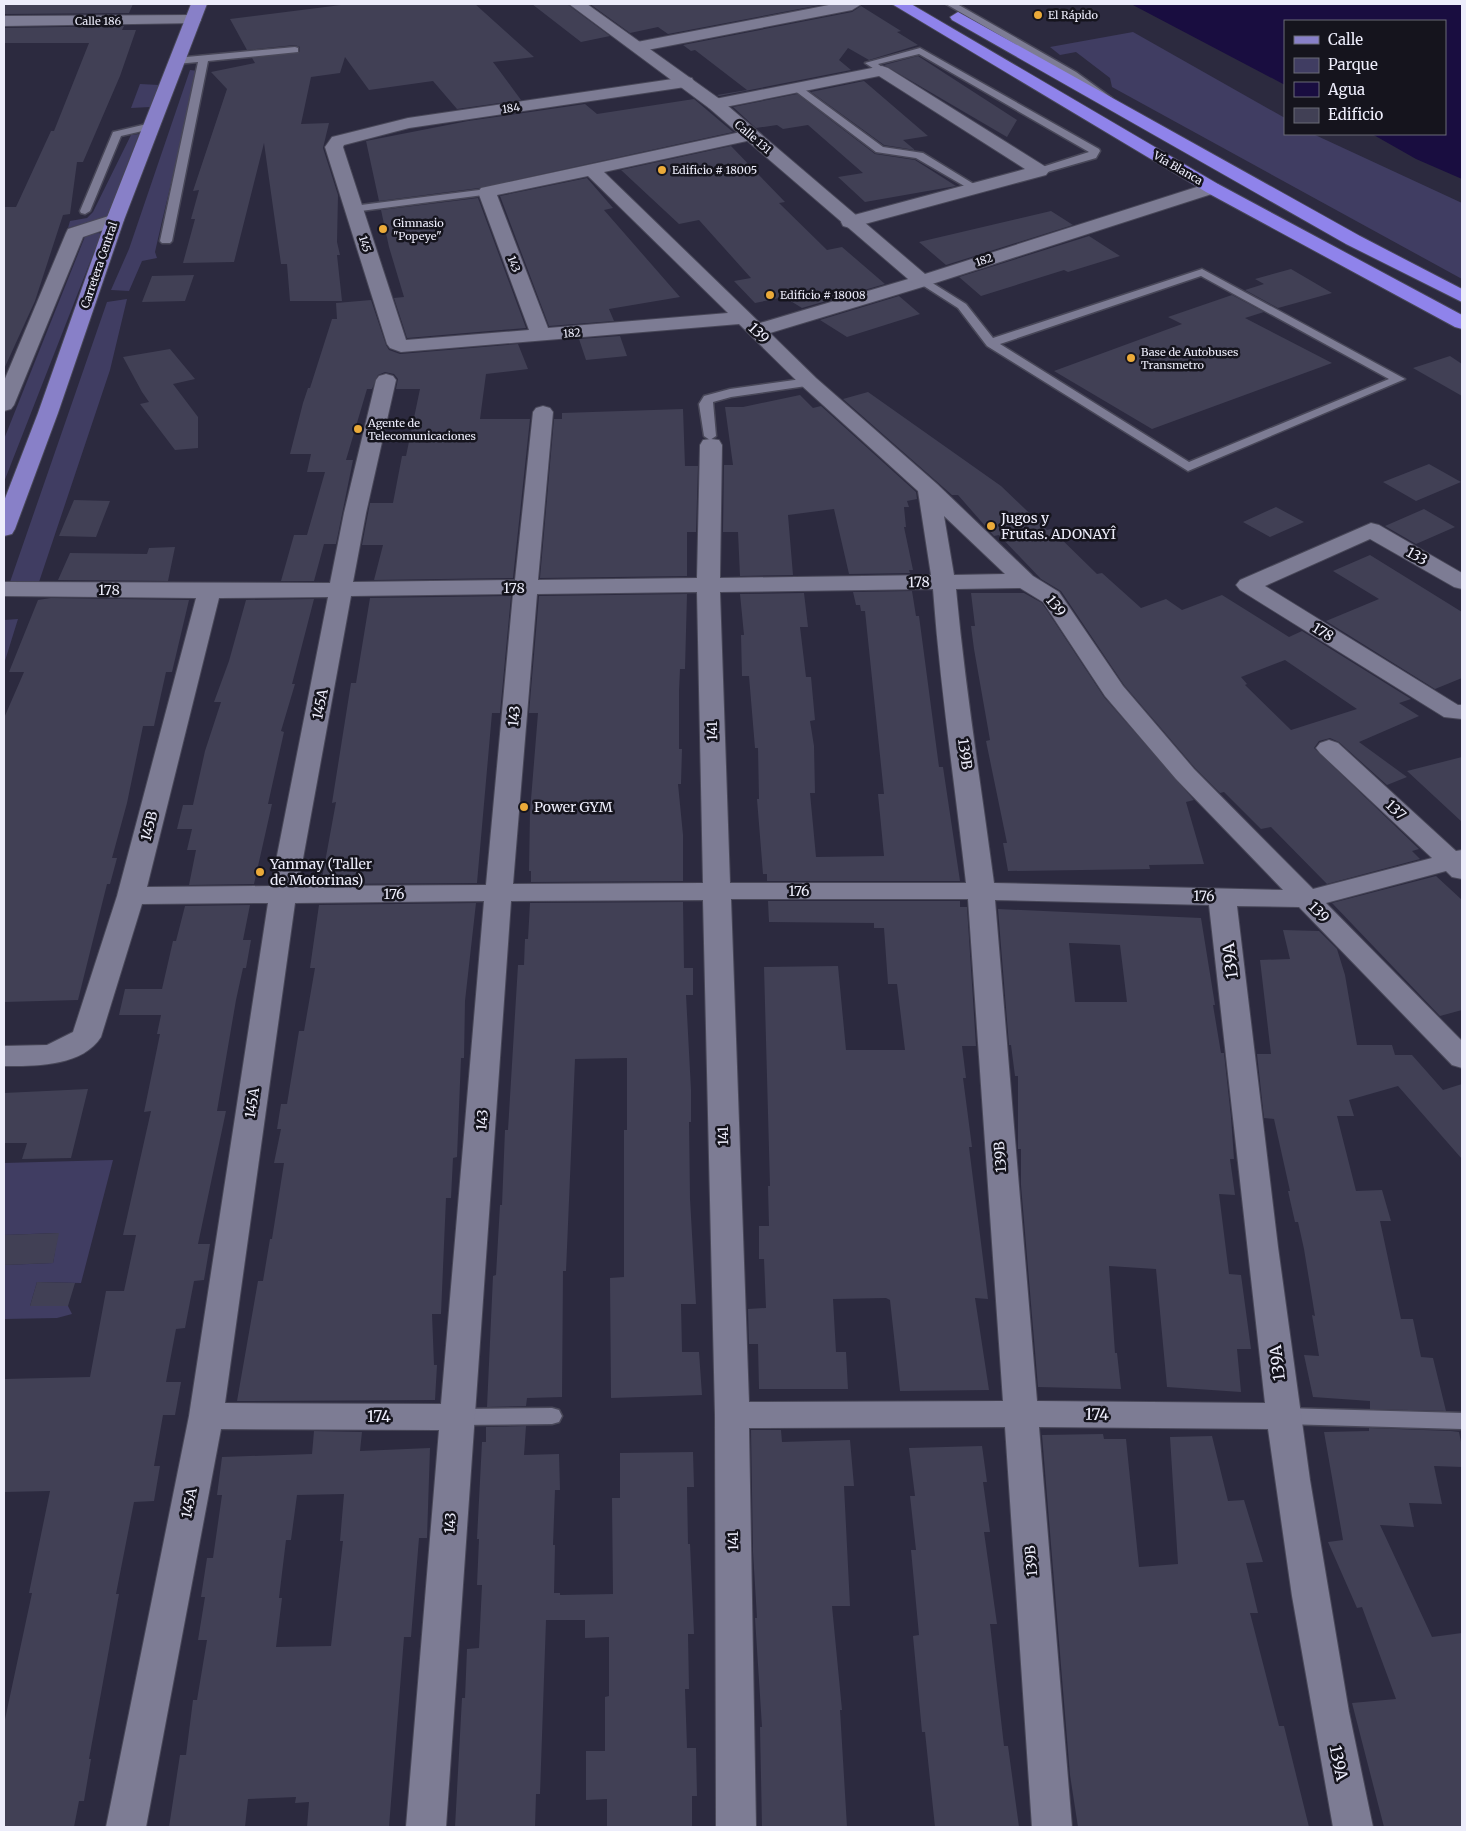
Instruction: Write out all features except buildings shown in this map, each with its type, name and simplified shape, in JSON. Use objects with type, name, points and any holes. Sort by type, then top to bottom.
[{"type":"highway","name":"Vía Blanca","points":[[900,4],[1212,188],[1462,323]]},
{"type":"highway","name":"Vía Blanca","points":[[934,4],[1353,240],[1462,296]]},
{"type":"main road","name":"Carretera Central","points":[[4,528],[48,413],[115,220],[196,12]]},
{"type":"street","name":"Calle 131","points":[[577,4],[715,104],[850,222],[922,280]]},
{"type":"street","points":[[637,47],[852,4]]},
{"type":"street","name":"Calle 186","points":[[4,21],[196,12]]},
{"type":"street","points":[[715,104],[882,71],[1040,171]]},
{"type":"street","name":"184","points":[[338,141],[408,123],[686,82]]},
{"type":"street","points":[[487,192],[750,135]]},
{"type":"street","name":"145","points":[[338,141],[334,146],[353,208],[397,344],[401,346]]},
{"type":"street","name":"139","points":[[591,170],[809,382],[929,490],[1025,581],[1051,597],[1114,691],[1185,774],[1462,1058]]},
{"type":"street","points":[[850,222],[1040,171]]},
{"type":"street","name":"182","points":[[401,346],[750,324],[922,280],[1212,188]]},
{"type":"street","name":"143","points":[[487,192],[541,336]]},
{"type":"street","points":[[4,405],[75,232],[115,220]]},
{"type":"street","name":"145A","points":[[126,1827],[206,1416],[283,894],[355,513],[386,380]]},
{"type":"street","name":"143","points":[[426,1827],[499,894],[525,588],[543,412]]},
{"type":"street","name":"141","points":[[711,441],[708,586],[732,1415],[736,1827]]},
{"type":"street","name":"139B","points":[[929,490],[944,582],[952,670],[965,756],[981,891],[1019,1414],[1052,1827]]},
{"type":"street","name":"178","points":[[1371,530],[1248,585],[1453,712],[1462,712]]},
{"type":"street","name":"133","points":[[1371,530],[1462,582]]},
{"type":"street","name":"178","points":[[4,590],[209,591],[1025,581]]},
{"type":"street","name":"145B","points":[[4,1056],[52,1055],[69,1050],[86,1038],[131,896],[209,591]]},
{"type":"street","name":"137","points":[[1330,748],[1459,863]]},
{"type":"street","name":"176","points":[[131,896],[716,891],[981,891],[1307,899],[1459,863]]},
{"type":"street","name":"139A","points":[[1222,896],[1284,1416],[1330,1719],[1353,1827]]},
{"type":"street","name":"174","points":[[732,1415],[1019,1414],[1284,1416]]},
{"type":"street","name":"174","points":[[206,1416],[458,1417]]},
{"type":"lane","points":[[951,4],[1073,74],[1129,114]]},
{"type":"lane","points":[[176,61],[295,50]]},
{"type":"lane","points":[[882,71],[870,63],[920,51],[1095,152],[1092,156],[1040,171]]},
{"type":"lane","points":[[166,241],[204,58]]},
{"type":"lane","points":[[797,88],[880,150],[919,156],[977,189]]},
{"type":"lane","points":[[85,211],[117,134],[151,126]]},
{"type":"lane","points":[[353,208],[487,192]]},
{"type":"lane","points":[[922,280],[962,306],[991,343],[1188,467],[1399,378],[1202,272],[991,343]]},
{"type":"lane","points":[[711,441],[705,404],[708,399],[722,394],[809,382]]},
{"type":"lane","name":"174","points":[[458,1417],[552,1416]]},
{"type":"lane","name":"174","points":[[1284,1416],[1462,1422]]},
{"type":"green space","points":[[1133,32],[1284,117],[1284,135],[1315,135],[1462,203],[1462,279],[1112,87],[1110,78],[1076,52],[1060,55],[1050,47]]},
{"type":"green space","points":[[190,70],[198,71],[155,252],[157,258],[142,261],[129,291],[111,290],[129,249]]},
{"type":"green space","points":[[140,84],[159,85],[150,107],[131,108]]},
{"type":"green space","points":[[139,134],[107,217],[68,228],[70,221],[87,218],[93,212],[131,135]]},
{"type":"green space","points":[[86,234],[101,234],[4,482],[4,439]]},
{"type":"green space","points":[[127,299],[110,370],[39,582],[10,582],[107,302]]},
{"type":"green space","points":[[18,619],[4,664],[4,620]]},
{"type":"green space","points":[[113,1160],[81,1283],[37,1282],[30,1306],[68,1306],[72,1314],[57,1318],[4,1319],[4,1265],[53,1263],[58,1233],[4,1235],[4,1163]]},
{"type":"water","points":[[1131,4],[1462,4],[1462,179],[1416,159],[1374,135],[1446,135],[1446,20],[1284,20],[1284,84]]},
{"type":"place","name":"El Rápido","points":[[1038,15]]},
{"type":"place","name":"Edificio # 18005","points":[[662,170]]},
{"type":"place","name":"Gimnasio \"Popeye\"","points":[[383,229]]},
{"type":"place","name":"Edificio # 18008","points":[[770,295]]},
{"type":"place","name":"Base de Autobuses Transmetro","points":[[1131,358]]},
{"type":"place","name":"Agente de Telecomunicaciones","points":[[358,429]]},
{"type":"place","name":"Jugos y Frutas. ADONAYÎ","points":[[991,526]]},
{"type":"place","name":"Power GYM","points":[[524,807]]},
{"type":"place","name":"Yanmay (Taller de Motorinas)","points":[[260,872]]}]
